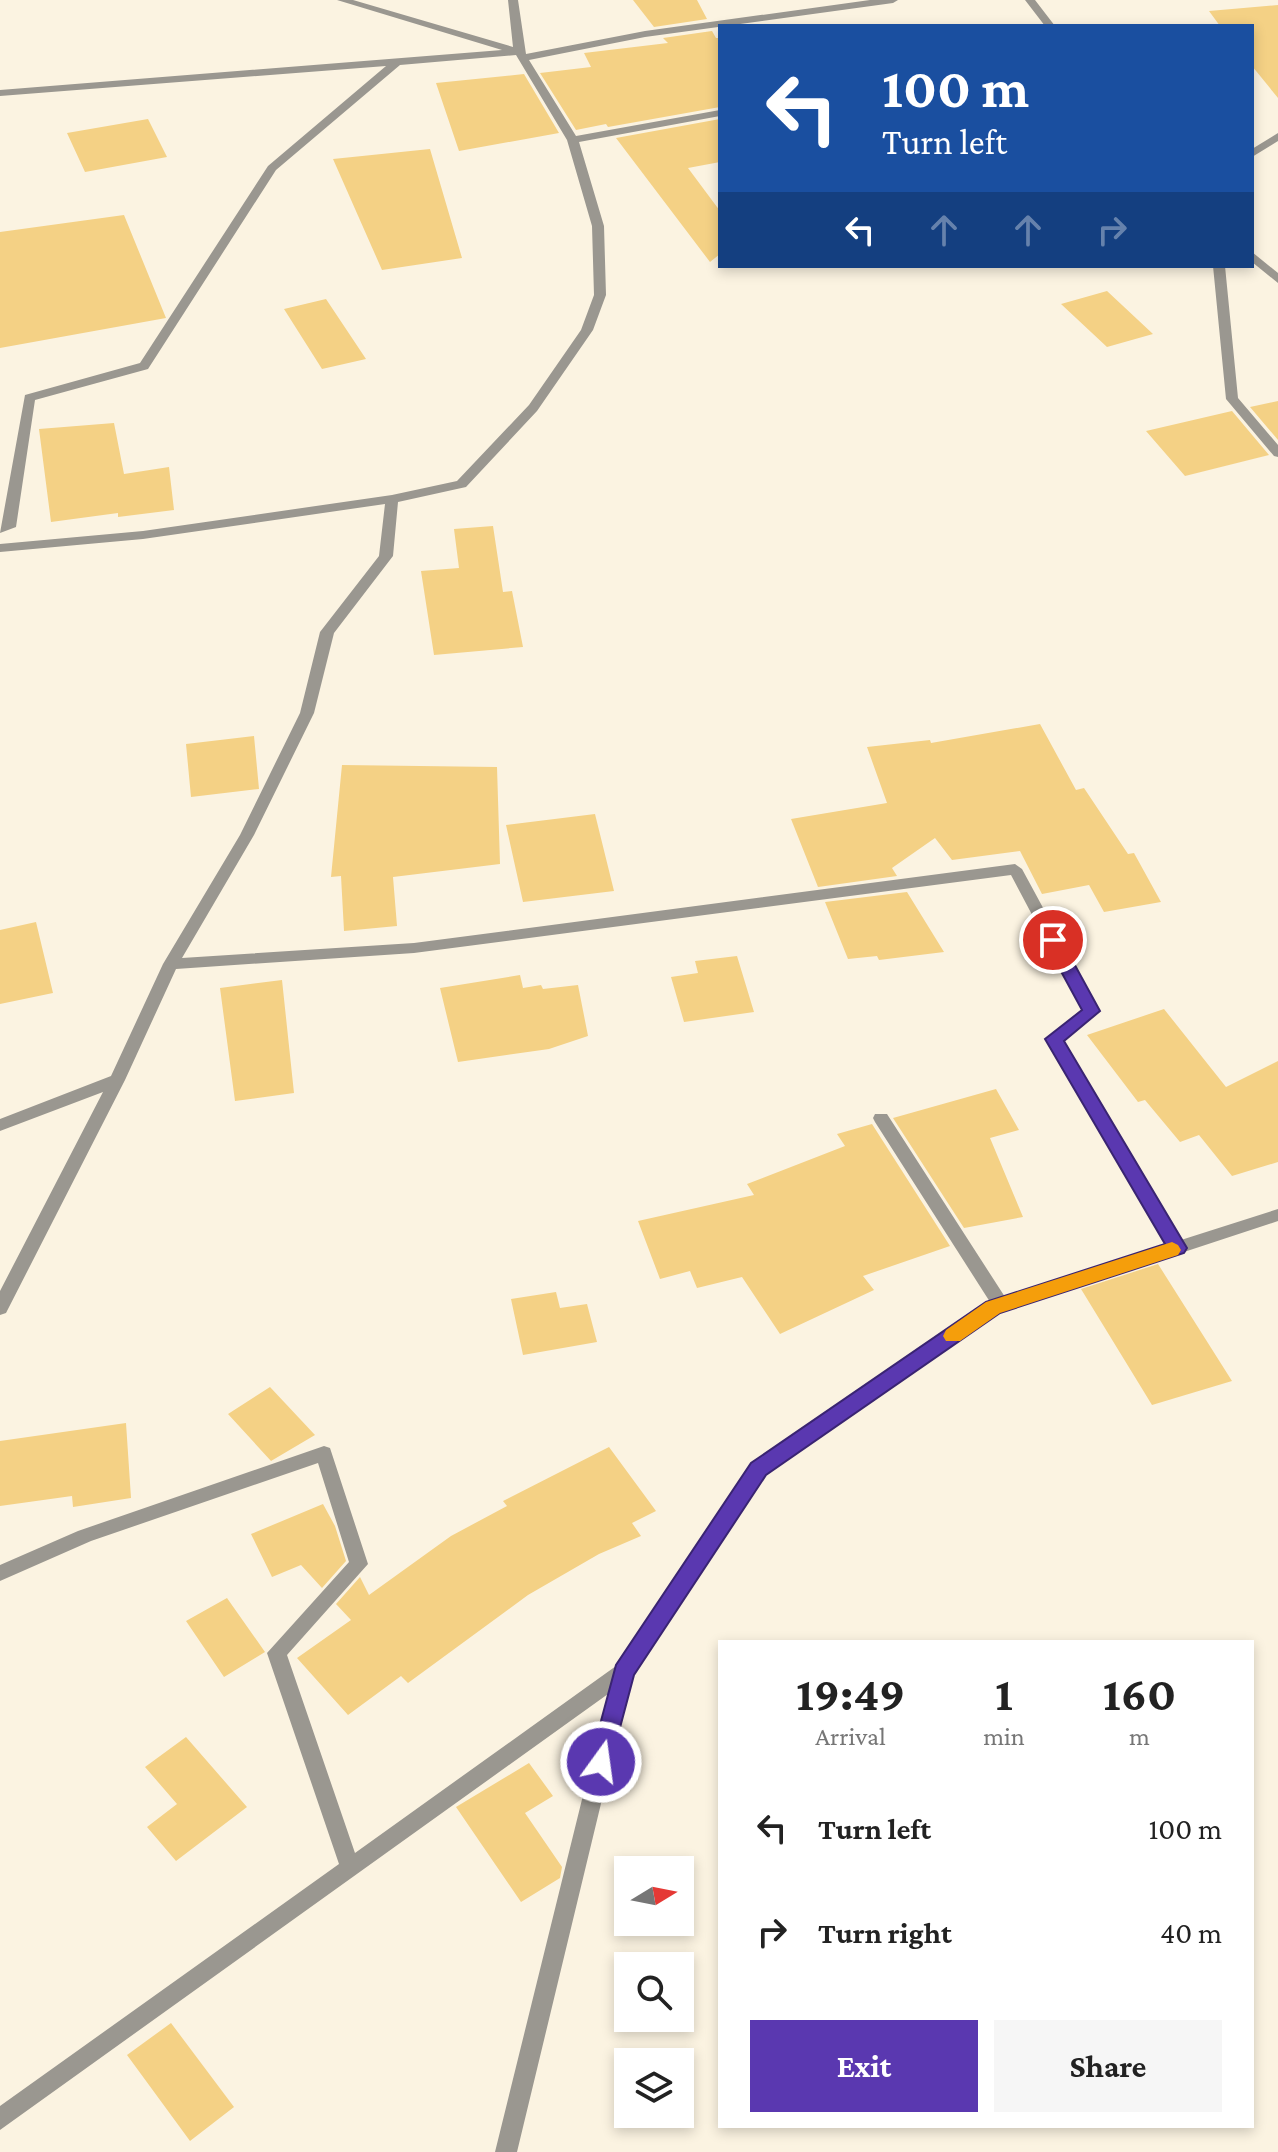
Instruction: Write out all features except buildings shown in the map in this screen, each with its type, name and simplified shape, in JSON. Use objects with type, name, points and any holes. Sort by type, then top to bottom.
[{"type":"street","points":[[342,0],[521,55]]},
{"type":"street","points":[[0,548],[143,535],[392,499],[461,484],[533,408],[587,330],[600,295],[598,226],[573,140],[521,55],[513,0]]},
{"type":"street","points":[[0,93],[521,55],[645,34],[893,0]]},
{"type":"street","points":[[1030,0],[1048,24]]},
{"type":"street","points":[[0,529],[9,527],[29,398],[144,366],[272,168],[396,63]]},
{"type":"street","points":[[573,140],[718,113]]},
{"type":"street","points":[[1254,153],[1278,136]]},
{"type":"street","points":[[1254,258],[1278,279]]},
{"type":"street","points":[[1219,268],[1232,399],[1278,453]]},
{"type":"street","points":[[0,1308],[117,1080],[171,964],[247,835],[307,713],[327,632],[386,556],[392,499]]},
{"type":"street","points":[[171,964],[414,948],[1015,869],[1091,1011],[1054,1039],[1177,1248]]},
{"type":"street","points":[[0,1125],[117,1080]]},
{"type":"street","points":[[881,1118],[1001,1305]]},
{"type":"street","points":[[506,2152],[623,1672],[758,1469],[1001,1305],[1278,1215]]},
{"type":"street","points":[[0,1573],[85,1536],[324,1453],[359,1564],[277,1653],[350,1868]]},
{"type":"street","points":[[0,2119],[623,1672]]},
{"type":"slow traffic","points":[[953,1336],[993,1308],[1172,1250]]},
{"type":"route","points":[[601,1762],[623,1672],[758,1469],[993,1308],[1177,1248],[1054,1039],[1091,1011],[1053,940]]}]
